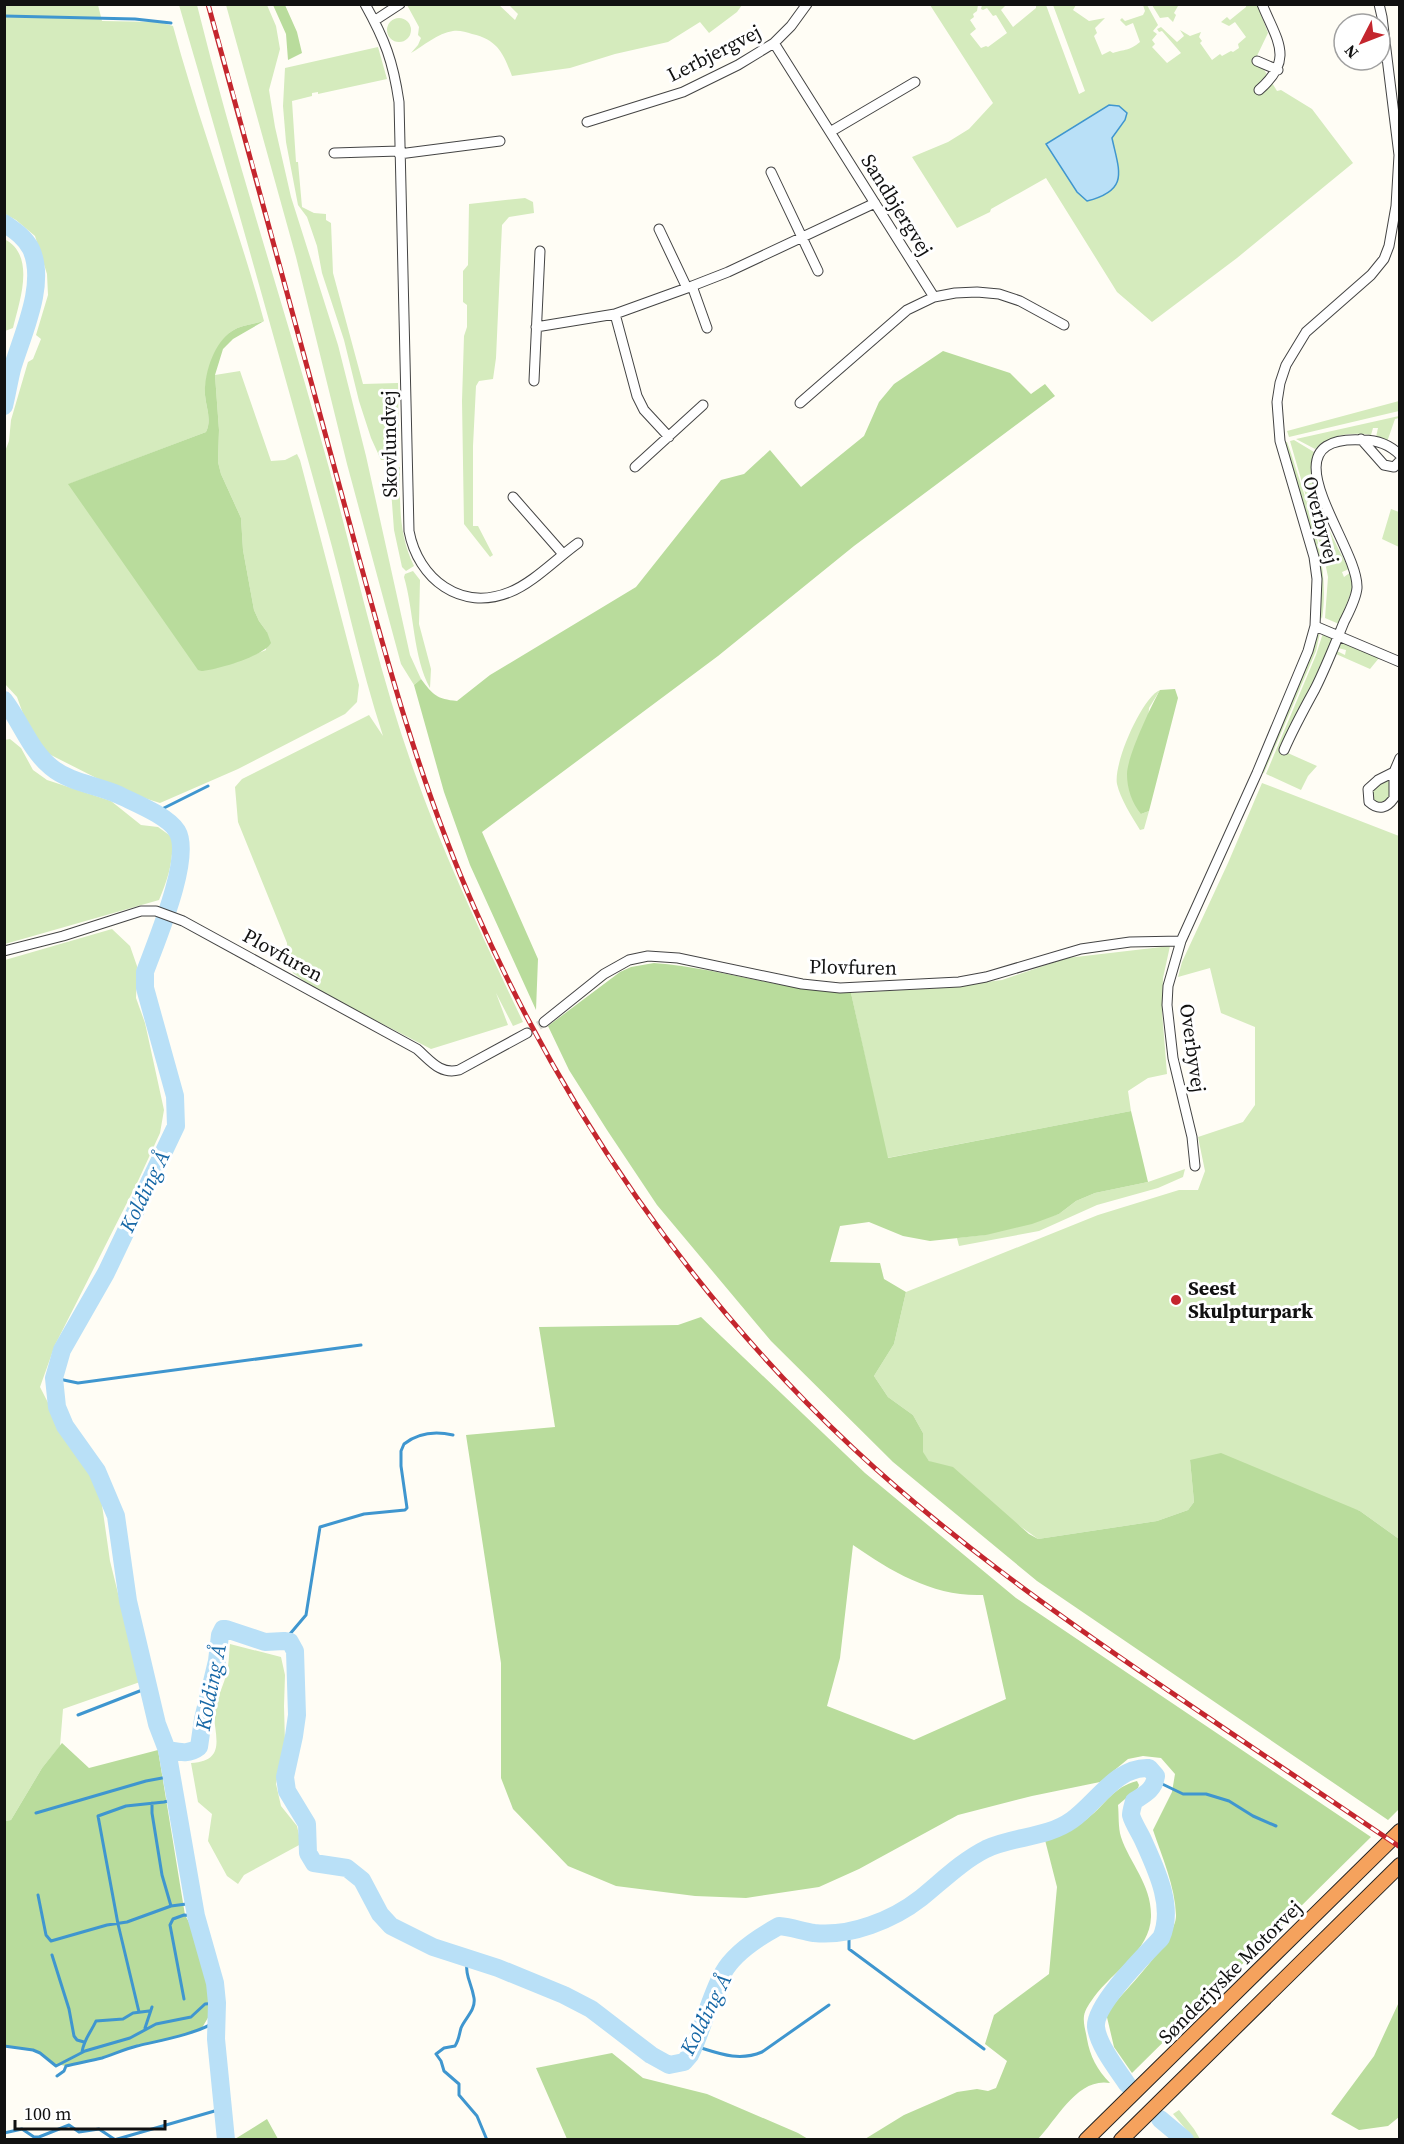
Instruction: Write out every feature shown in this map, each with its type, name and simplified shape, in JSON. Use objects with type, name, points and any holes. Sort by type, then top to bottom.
[{"type":"highway","name":"Sønderjyske Motorvej","points":[[1086,2139],[1400,1831]]},
{"type":"highway","points":[[1120,2139],[1400,1865]]},
{"type":"street","name":"Skovlundvej","points":[[364,4],[389,53],[399,102],[409,531],[417,557],[433,579],[444,587],[457,593],[483,598],[504,594],[522,586],[578,543]]},
{"type":"street","points":[[374,21],[400,4]]},
{"type":"street","name":"Lerbjergvej","points":[[587,122],[683,92],[738,65],[774,43],[791,26],[807,4]]},
{"type":"street","points":[[1259,90],[1272,79],[1278,70],[1281,50],[1262,4]]},
{"type":"street","name":"Overbyvej","points":[[1195,1166],[1192,1137],[1173,1058],[1167,1005],[1171,971],[1181,941],[1257,773],[1308,651],[1315,626],[1317,579],[1314,557],[1280,441],[1277,402],[1286,365],[1300,339],[1320,318],[1371,275],[1384,259],[1389,246],[1396,206],[1399,155],[1379,4]]},
{"type":"street","name":"Sandbjergvej","points":[[774,43],[934,297]]},
{"type":"street","points":[[1257,61],[1278,70]]},
{"type":"street","points":[[830,132],[915,82]]},
{"type":"street","points":[[334,153],[399,152],[500,141]]},
{"type":"street","points":[[771,172],[818,271]]},
{"type":"street","points":[[536,327],[615,314],[689,287],[728,272],[875,203]]},
{"type":"street","points":[[659,229],[707,328]]},
{"type":"street","points":[[534,381],[540,250]]},
{"type":"street","points":[[800,403],[907,310],[934,297],[955,292],[999,294],[1020,301],[1064,325]]},
{"type":"street","points":[[615,314],[637,396],[644,410],[669,436]]},
{"type":"street","points":[[635,468],[703,405]]},
{"type":"street","points":[[1361,439],[1384,465],[1394,467],[1400,461]]},
{"type":"street","points":[[1284,750],[1296,722],[1316,687],[1357,588],[1354,570],[1323,499],[1316,463],[1319,452],[1335,441],[1361,439],[1390,447],[1400,455]]},
{"type":"street","points":[[513,497],[563,554]]},
{"type":"street","points":[[1315,626],[1400,662]]},
{"type":"street","points":[[1394,772],[1400,758]]},
{"type":"street","name":"Plovfuren","points":[[4,951],[63,936],[141,911],[156,911],[177,918],[417,1049],[442,1070],[450,1072],[459,1070],[527,1033]]},
{"type":"street","name":"Plovfuren","points":[[544,1022],[604,974],[629,960],[648,956],[678,958],[802,984],[840,988],[959,982],[986,977],[1082,949],[1130,942],[1181,941]]},
{"type":"green space","points":[[1257,4],[1268,33],[1254,62],[1263,68],[1277,91],[1281,90],[1312,109],[1353,163],[1237,258],[1152,322],[1117,292],[1046,178],[991,209],[990,212],[957,228],[912,157],[948,142],[969,129],[993,103],[930,5],[978,5],[977,11],[973,14],[974,17],[970,20],[976,29],[970,34],[981,48],[988,47],[1007,33],[996,15],[993,16],[987,8],[981,9],[982,5],[1005,6],[1001,10],[1013,27],[1036,8],[1036,5],[1046,5],[1079,94],[1085,91],[1053,5],[1076,5],[1073,10],[1089,21],[1105,18],[1095,28],[1097,33],[1094,36],[1102,55],[1110,51],[1113,53],[1130,48],[1140,42],[1133,23],[1126,26],[1120,20],[1122,18],[1125,21],[1143,15],[1145,11],[1143,5],[1147,5],[1158,25],[1153,31],[1157,34],[1152,40],[1155,44],[1152,47],[1167,63],[1181,53],[1162,31],[1159,32],[1157,29],[1161,27],[1177,42],[1184,36],[1180,30],[1190,36],[1201,32],[1199,37],[1202,41],[1200,43],[1212,60],[1220,54],[1222,56],[1239,48],[1238,44],[1246,37],[1235,22],[1229,26],[1221,22],[1227,17],[1230,20],[1246,5]],"holes":[[[1125,120],[1077,192],[1046,144]]]},
{"type":"green space","points":[[5,5],[98,5],[102,21],[159,22],[173,26],[264,321],[232,331],[221,343],[209,369],[205,387],[209,418],[206,432],[69,484],[201,671],[233,663],[266,650],[267,632],[254,610],[243,550],[241,518],[218,462],[219,430],[215,375],[240,371],[271,461],[285,460],[297,454],[300,460],[359,685],[357,702],[345,714],[238,769],[160,803],[122,791],[41,750],[26,722],[17,697],[5,684],[4,454],[9,441],[11,420],[28,362],[33,359],[41,339],[36,335],[48,295],[47,274],[35,236],[5,214]]},
{"type":"green space","points":[[179,5],[197,5],[240,164],[330,472],[400,729],[451,866],[523,1022],[513,1026],[496,993],[508,1025],[431,1049],[315,989],[293,973],[288,962],[287,943],[238,822],[235,787],[242,779],[369,715],[383,736],[289,391]]},
{"type":"green space","points":[[226,5],[267,5],[276,26],[280,49],[269,90],[275,127],[291,197],[338,345],[366,456],[410,655],[421,679],[414,685],[401,664],[347,464],[296,257]]},
{"type":"green space","points":[[273,5],[285,5],[297,32],[302,53],[288,60],[286,34]]},
{"type":"green space","points":[[407,5],[499,5],[515,20],[518,14],[509,5],[742,5],[737,12],[709,33],[700,22],[668,42],[615,54],[570,68],[512,76],[506,61],[494,44],[481,37],[460,31],[442,34],[411,53],[421,38],[418,35],[419,27]]},
{"type":"green space","points":[[1152,5],[1178,6],[1173,22],[1168,17],[1160,18]]},
{"type":"green space","points":[[399,18],[407,22],[411,30],[407,38],[399,42],[391,38],[387,30],[391,22]]},
{"type":"green space","points":[[378,47],[387,79],[318,94],[318,92],[312,93],[312,96],[292,101],[302,207],[314,213],[326,214],[326,220],[331,223],[333,273],[363,384],[398,383],[399,460],[381,460],[371,438],[344,340],[322,273],[317,246],[307,217],[298,205],[286,142],[283,106],[285,68]]},
{"type":"green space","points":[[525,198],[533,202],[534,213],[509,217],[502,225],[493,379],[479,381],[476,386],[473,526],[478,526],[493,555],[490,557],[464,524],[462,401],[467,305],[463,302],[463,271],[468,265],[469,204]]},
{"type":"green space","points":[[4,239],[14,246],[23,267],[21,293],[13,328],[5,331]]},
{"type":"green space","points":[[264,321],[233,339],[223,349],[215,375],[219,430],[218,462],[241,518],[243,550],[254,610],[271,643],[267,648],[250,657],[201,671],[198,670],[68,484],[206,432],[209,418],[205,395],[206,377],[215,351],[232,331]]},
{"type":"green space","points":[[943,351],[1010,373],[1031,394],[1045,384],[1055,396],[854,546],[718,656],[482,832],[538,959],[536,1010],[470,865],[444,792],[414,685],[421,679],[436,695],[457,701],[490,675],[636,587],[721,480],[744,474],[770,450],[801,487],[864,436],[879,402],[894,384]]},
{"type":"green space","points":[[1399,401],[1399,411],[1289,437],[1287,431]]},
{"type":"green space","points":[[1399,416],[1395,419],[1387,442],[1376,437],[1378,428],[1373,428],[1371,435],[1349,434],[1334,437],[1315,449],[1296,439]]},
{"type":"green space","points":[[1294,440],[1314,452],[1312,465],[1316,496],[1328,528],[1349,569],[1342,572],[1344,577],[1351,572],[1353,587],[1339,624],[1325,618],[1328,577],[1290,441]]},
{"type":"green space","points":[[1285,442],[1290,450],[1316,533],[1323,576],[1322,619],[1319,561]]},
{"type":"green space","points":[[400,467],[400,505],[403,529],[414,566],[406,571],[402,567],[394,530],[390,476],[392,469]]},
{"type":"green space","points":[[1391,509],[1399,512],[1399,547],[1382,539]]},
{"type":"green space","points":[[413,571],[420,580],[419,624],[431,669],[430,688],[420,663],[404,577],[405,574]]},
{"type":"green space","points":[[1320,633],[1316,651],[1264,773],[1260,774],[1316,637]]},
{"type":"green space","points":[[1323,633],[1332,636],[1333,640],[1281,750],[1317,766],[1308,776],[1301,790],[1266,774]]},
{"type":"green space","points":[[1344,641],[1379,658],[1370,669],[1336,654],[1337,651],[1345,655],[1346,650],[1338,648]]},
{"type":"green space","points":[[1175,689],[1178,698],[1149,811],[1141,814],[1129,790],[1128,766],[1140,732],[1160,690]]},
{"type":"green space","points":[[1160,690],[1149,708],[1141,814],[1149,811],[1144,829],[1140,830],[1121,795],[1117,775],[1124,747],[1137,718],[1153,695]]},
{"type":"green space","points":[[10,739],[21,748],[33,770],[47,780],[111,801],[141,825],[158,827],[172,837],[170,869],[159,900],[5,944],[4,740]]},
{"type":"green space","points":[[1390,778],[1389,802],[1379,805],[1371,799],[1373,788]]},
{"type":"green space","points":[[1262,783],[1399,836],[1399,1539],[1360,1511],[1190,1460],[1194,1502],[1188,1510],[1157,1521],[1038,1539],[929,1461],[922,1452],[923,1433],[913,1415],[888,1397],[874,1376],[894,1344],[906,1292],[1098,1215],[1179,1190],[1198,1190],[1205,1171],[1198,1137],[1243,1122],[1255,1105],[1255,1027],[1221,1013],[1210,968],[1178,977],[1182,962]]},
{"type":"green space","points":[[112,929],[130,946],[137,966],[136,998],[145,1023],[164,1110],[160,1133],[55,1345],[40,1387],[70,1446],[86,1467],[101,1498],[110,1561],[140,1682],[63,1709],[60,1746],[42,1768],[11,1820],[5,1821],[5,960]]},
{"type":"green space","points":[[1170,946],[1163,978],[1162,1012],[1167,1074],[1148,1078],[1128,1091],[1131,1111],[887,1158],[851,993],[939,988],[1002,980],[1067,958]]},
{"type":"green space","points":[[654,963],[801,988],[851,993],[888,1158],[1131,1111],[1148,1182],[1095,1193],[1076,1201],[1059,1214],[1032,1224],[986,1235],[930,1241],[903,1236],[869,1222],[840,1226],[830,1262],[880,1263],[884,1279],[906,1292],[894,1344],[874,1376],[888,1397],[913,1415],[923,1433],[923,1452],[929,1461],[953,1467],[1029,1534],[1038,1539],[1157,1521],[1188,1510],[1194,1502],[1190,1460],[1221,1453],[1360,1511],[1399,1539],[1399,1809],[1388,1820],[1037,1581],[893,1462],[771,1341],[657,1205],[569,1070],[548,1026],[620,972],[631,967]]},
{"type":"green space","points":[[1185,1169],[1183,1177],[1158,1188],[1097,1205],[1039,1231],[959,1246],[957,1238],[984,1235],[1059,1214],[1076,1201],[1095,1193],[1148,1182]]},
{"type":"green space","points":[[701,1317],[865,1473],[1016,1598],[1371,1837],[1132,2073],[1114,2047],[1106,2013],[1159,1952],[1174,1925],[1176,1915],[1173,1893],[1153,1830],[1172,1792],[1175,1774],[1161,1758],[1143,1756],[1128,1759],[1100,1782],[958,1815],[859,1869],[819,1887],[746,1898],[695,1896],[616,1886],[568,1866],[513,1809],[501,1778],[501,1663],[466,1435],[555,1427],[539,1327],[678,1325]],"holes":[[[853,1545],[898,1573],[931,1587],[965,1595],[983,1595],[1006,1699],[914,1740],[827,1706],[840,1658]]]},
{"type":"green space","points":[[230,1644],[281,1657],[285,1675],[285,1743],[276,1784],[281,1806],[297,1826],[301,1844],[244,1875],[238,1884],[227,1876],[208,1841],[212,1814],[198,1802],[191,1763],[204,1761],[215,1750],[215,1708],[227,1672]]},
{"type":"green space","points":[[62,1743],[89,1768],[158,1750],[185,1915],[194,1931],[214,1999],[213,2009],[202,2028],[106,2057],[66,2066],[51,2063],[33,2050],[4,2046],[5,1821],[11,1820],[42,1768]]},
{"type":"green space","points":[[1137,1781],[1138,1788],[1118,1805],[1119,1825],[1125,1847],[1148,1895],[1151,1917],[1149,1929],[1138,1950],[1102,1987],[1084,2016],[1092,2057],[1110,2083],[1088,2086],[1078,2093],[1038,2139],[865,2139],[904,2115],[957,2092],[977,2089],[988,2091],[996,2088],[1007,2061],[985,2044],[994,2015],[1049,1974],[1057,1887],[1045,1840],[1078,1825],[1122,1787]]},
{"type":"green space","points":[[1399,2002],[1399,2117],[1388,2126],[1359,2130],[1331,2114],[1374,2056]]},
{"type":"green space","points":[[612,2053],[643,2078],[707,2094],[808,2139],[567,2139],[536,2068]]},
{"type":"green space","points":[[1179,2110],[1200,2139],[1194,2139],[1173,2114]]},
{"type":"green space","points":[[267,2119],[278,2139],[235,2139]]},
{"type":"water","points":[[1109,105],[1119,106],[1127,113],[1125,120],[1112,138],[1119,170],[1118,178],[1116,185],[1110,191],[1087,201],[1077,192],[1046,144]]},
{"type":"waterway","points":[[4,16],[135,19],[171,23]]},
{"type":"waterway","name":"Kolding Å","points":[[4,223],[29,245],[35,263],[36,278],[35,293],[12,369],[4,406]]},
{"type":"waterway","name":"Kolding Å","points":[[4,700],[31,744],[51,767],[67,777],[119,795],[159,815],[173,825],[181,843],[177,880],[145,972],[145,988],[175,1096],[176,1126],[106,1273],[62,1350],[54,1378],[57,1407],[65,1426],[97,1471],[116,1516],[128,1601],[157,1724],[167,1750],[196,1916],[215,1983],[216,2039],[226,2140]]},
{"type":"waterway","points":[[154,813],[208,786]]},
{"type":"waterway","points":[[54,1378],[78,1383],[361,1345]]},
{"type":"waterway","points":[[284,1641],[306,1615],[320,1527],[364,1514],[405,1510],[407,1508],[401,1466],[401,1451],[404,1444],[415,1437],[427,1434],[453,1435]]},
{"type":"waterway","name":"Kolding Å","points":[[167,1750],[188,1752],[199,1747],[223,1629],[265,1642],[290,1642],[295,1651],[297,1715],[285,1777],[287,1791],[307,1824],[308,1853],[314,1863],[347,1868],[362,1880],[380,1914],[391,1926],[433,1947],[498,1968],[564,1995],[591,2009],[651,2055],[669,2065],[684,2062],[690,2055],[723,1973],[740,1952],[763,1935],[779,1926],[828,1934],[856,1929],[884,1920],[910,1906],[977,1854],[997,1845],[1062,1826],[1081,1813],[1117,1779],[1137,1769],[1149,1768],[1156,1776],[1155,1781],[1148,1791],[1134,1801],[1131,1815],[1162,1888],[1165,1901],[1165,1926],[1161,1938],[1111,1994],[1103,2006],[1096,2027],[1104,2049],[1127,2084]]},
{"type":"waterway","points":[[78,1715],[150,1687]]},
{"type":"waterway","points":[[36,1813],[146,1781],[173,1776]]},
{"type":"waterway","points":[[1156,1781],[1183,1794],[1206,1794],[1229,1801],[1253,1816],[1276,1826]]},
{"type":"waterway","points":[[139,2012],[118,1924],[98,1816],[126,1806],[176,1799]]},
{"type":"waterway","points":[[152,1803],[162,1875],[171,1906]]},
{"type":"waterway","points":[[38,1895],[46,1935],[51,1941],[107,1925],[127,1922],[171,1906],[194,1903]]},
{"type":"waterway","points":[[184,1999],[170,1925],[173,1919],[184,1915],[196,1916]]},
{"type":"waterway","points":[[849,1931],[849,1949],[984,2049]]},
{"type":"waterway","points":[[52,1955],[69,2009],[74,2036],[77,2040],[84,2042]]},
{"type":"waterway","points":[[467,1957],[467,1970],[474,1998],[472,2010],[461,2028],[455,2046],[444,2048],[436,2054],[444,2071],[459,2084],[459,2095],[477,2116],[487,2140]]},
{"type":"waterway","points":[[4,2046],[33,2050],[56,2066],[85,2051],[130,2038],[156,2024],[191,2017],[205,2004],[217,2003]]},
{"type":"waterway","points":[[695,2046],[728,2055],[753,2055],[762,2052],[829,2005]]},
{"type":"waterway","points":[[145,2028],[152,2007]]},
{"type":"waterway","points":[[82,2052],[96,2021],[123,2019],[133,2013],[149,2011]]},
{"type":"waterway","points":[[57,2076],[64,2071],[66,2066],[190,2033],[216,2021]]},
{"type":"waterway","points":[[114,2140],[225,2108]]},
{"type":"waterway","name":"Kolding Å","points":[[1160,2119],[1185,2140]]},
{"type":"waterway","points":[[4,2133],[22,2129],[34,2137],[39,2137],[69,2125],[79,2132],[99,2129],[114,2139]]},
{"type":"tunnel","points":[[527,1033],[544,1022]]},
{"type":"railway","points":[[208,4],[374,614],[419,762],[454,859],[509,982],[548,1056],[590,1127],[636,1197],[738,1328],[794,1390],[888,1480],[998,1570],[1075,1626],[1400,1847]]},
{"type":"place","name":"Seest Skulpturpark","points":[[1176,1300]]}]
